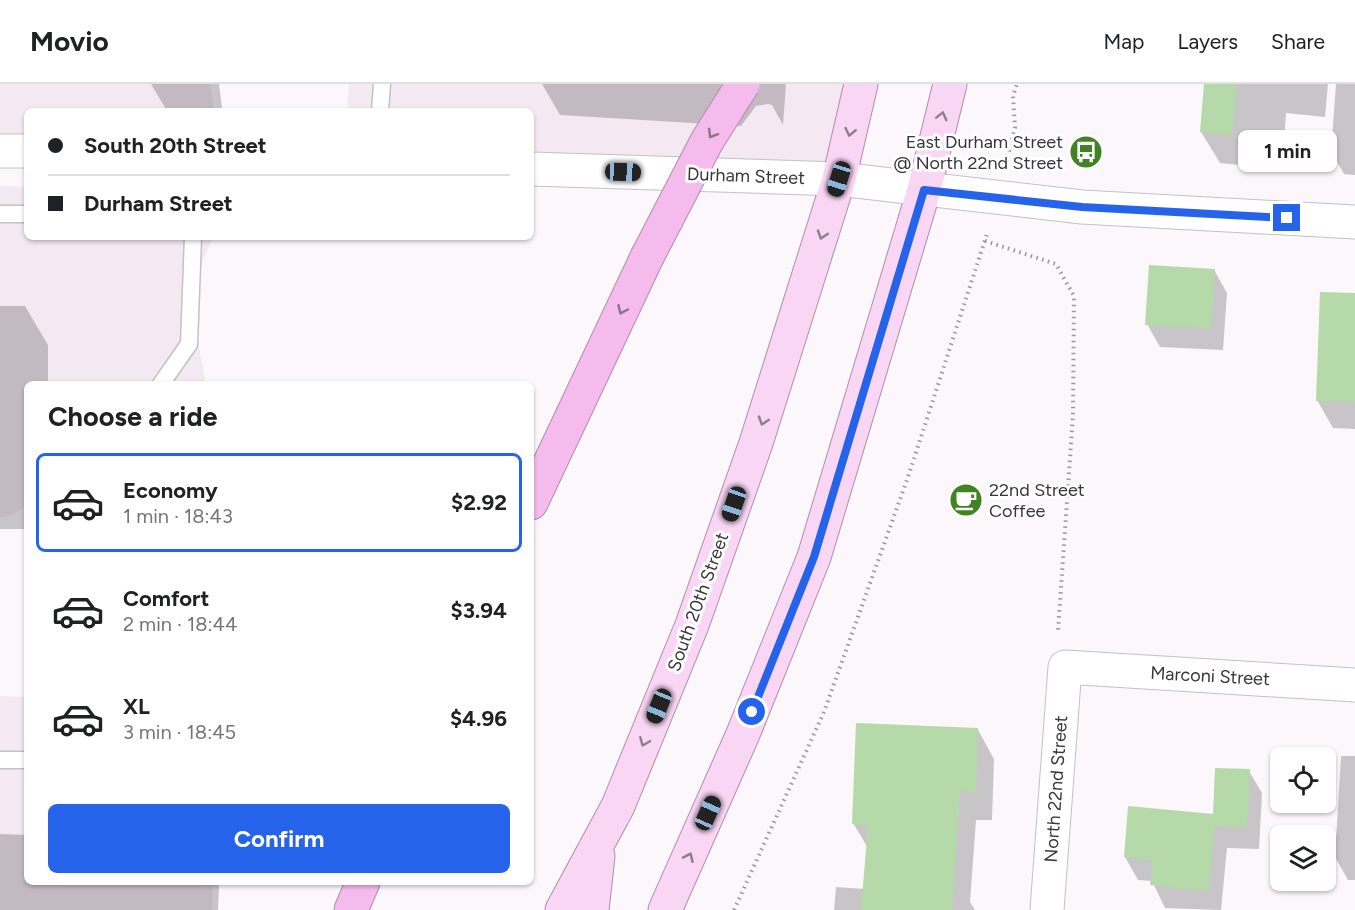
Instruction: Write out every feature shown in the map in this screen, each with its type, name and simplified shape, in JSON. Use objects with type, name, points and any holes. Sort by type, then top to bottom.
[{"type":"highway","points":[[534,497],[647,257],[707,141],[743,84]]},
{"type":"highway","points":[[351,910],[362,885]]},
{"type":"main road","points":[[839,179],[861,84]]},
{"type":"main road","points":[[665,910],[743,734],[814,557],[924,190],[950,84]]},
{"type":"main road","name":"South 20th Street","points":[[562,910],[618,806],[692,625],[756,443],[839,179]]},
{"type":"main road","points":[[592,910],[600,839]]},
{"type":"street","points":[[0,150],[24,152]]},
{"type":"street","name":"Durham Street","points":[[534,169],[839,179],[1082,207],[1355,222]]},
{"type":"street","name":"Marconi Street","points":[[1065,667],[1355,685]]},
{"type":"street","name":"North 22nd Street","points":[[1047,910],[1065,667]]},
{"type":"lane","points":[[380,108],[382,84]]},
{"type":"lane","points":[[0,214],[24,214]]},
{"type":"lane","points":[[163,381],[189,344],[193,240]]},
{"type":"lane","points":[[0,760],[24,760]]},
{"type":"path","points":[[734,910],[824,712],[912,466],[985,241],[1056,264],[1074,296],[1073,415],[1057,642],[1065,667]]},
{"type":"shaded area","points":[[0,84],[210,84],[214,108],[24,108],[24,158],[0,157]]},
{"type":"shaded area","points":[[349,84],[846,84],[822,194],[534,179],[534,108],[347,108]]},
{"type":"shaded area","points":[[0,186],[24,187],[24,240],[212,240],[189,294],[205,381],[24,381],[24,507],[10,516],[0,517]]},
{"type":"shaded area","points":[[0,696],[24,697],[24,885],[213,885],[212,910],[0,910]]},
{"type":"building","points":[[1204,84],[1237,84],[1232,135],[1200,132]]},
{"type":"building","points":[[1149,265],[1215,269],[1211,328],[1145,325]]},
{"type":"building","points":[[1320,292],[1355,293],[1355,402],[1316,401]]},
{"type":"building","points":[[856,723],[978,728],[976,792],[960,791],[952,910],[861,910],[868,825],[852,824]]},
{"type":"building","points":[[1215,768],[1250,769],[1247,827],[1215,826],[1208,891],[1150,885],[1153,860],[1124,857],[1128,806],[1213,814]]},
{"type":"place","name":"East Durham Street @ North 22nd Street","points":[[1086,152]]},
{"type":"place","name":"22nd Street Coffee","points":[[966,500]]},
{"type":"route","points":[[752,712],[814,557],[924,190],[1082,207],[1287,218]]}]
